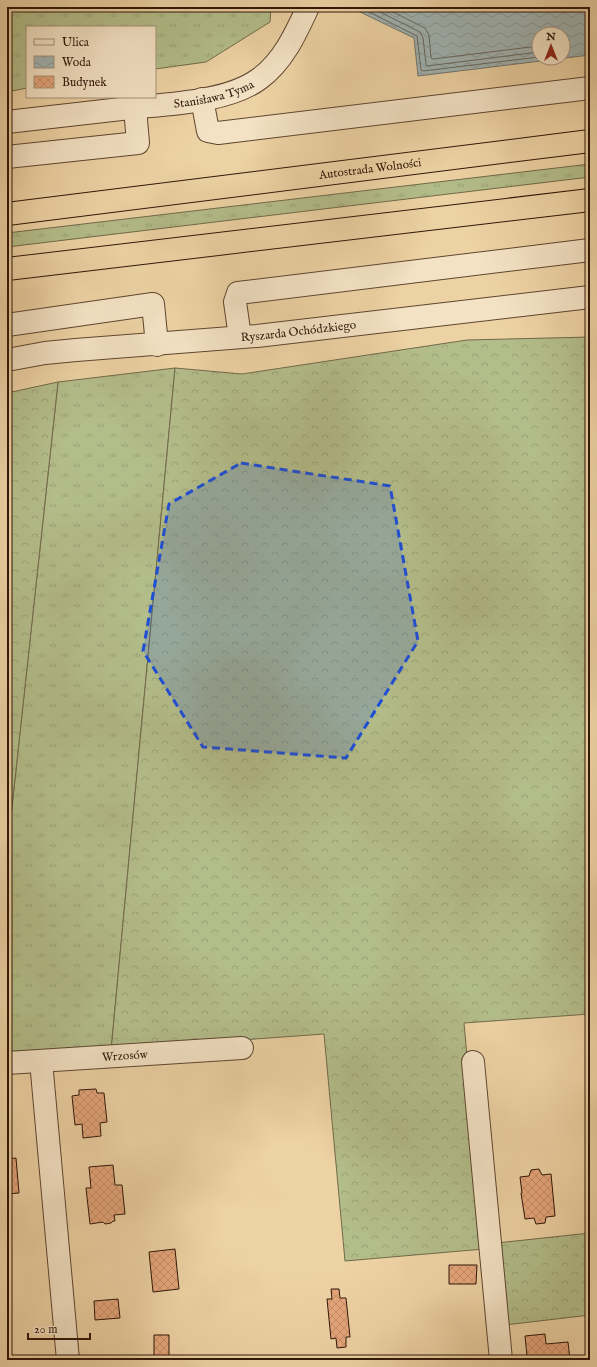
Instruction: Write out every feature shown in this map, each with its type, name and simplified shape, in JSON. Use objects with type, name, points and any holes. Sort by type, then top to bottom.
[{"type":"highway","name":"Autostrada Wolności","points":[[7,214],[590,142]]},
{"type":"highway","points":[[7,269],[590,200]]},
{"type":"street","name":"Stanisława Tyma","points":[[7,122],[202,99],[242,89],[259,80],[275,65],[295,34],[308,7]]},
{"type":"street","points":[[202,99],[208,131],[218,133],[590,88]]},
{"type":"street","points":[[7,157],[138,143],[135,108]]},
{"type":"street","points":[[240,337],[235,302],[238,293],[590,250]]},
{"type":"street","name":"Ryszarda Ochódzkiego","points":[[7,360],[53,352],[157,345],[240,337],[590,297]]},
{"type":"street","points":[[7,325],[153,304],[157,345]]},
{"type":"street","name":"Wrzosów","points":[[7,1063],[242,1048]]},
{"type":"street","points":[[41,1061],[68,1360]]},
{"type":"street","points":[[473,1062],[501,1360]]},
{"type":"highlighted area","points":[[241,463],[390,486],[418,641],[346,758],[203,747],[143,651],[169,504]]},
{"type":"green space","points":[[7,7],[271,7],[270,22],[206,62],[156,69],[156,26],[26,26],[26,88],[7,92]]},
{"type":"green space","points":[[590,164],[590,177],[7,247],[7,233]]},
{"type":"green space","points":[[590,337],[590,1014],[464,1023],[484,1249],[345,1261],[324,1034],[111,1051],[175,368],[242,374],[467,340]]},
{"type":"green space","points":[[175,368],[111,1051],[7,1055],[7,853],[58,382]]},
{"type":"green space","points":[[58,382],[7,853],[7,393]]},
{"type":"green space","points":[[590,1233],[590,1315],[505,1325],[497,1243]]},
{"type":"water","points":[[354,7],[590,7],[590,55],[571,57],[571,26],[531,26],[531,62],[418,76],[414,38],[356,10]]},
{"type":"building","points":[[96,1089],[97,1093],[104,1093],[107,1122],[100,1123],[101,1136],[83,1138],[82,1124],[75,1125],[72,1096],[79,1095],[79,1090]]},
{"type":"building","points":[[16,1158],[19,1193],[7,1194],[7,1159]]},
{"type":"building","points":[[113,1165],[115,1185],[122,1185],[125,1214],[114,1215],[115,1221],[111,1223],[105,1224],[103,1222],[90,1224],[86,1188],[91,1188],[89,1167]]},
{"type":"building","points":[[539,1169],[542,1175],[551,1174],[555,1216],[546,1217],[545,1223],[536,1224],[534,1218],[525,1219],[520,1177],[529,1176],[531,1170]]},
{"type":"building","points":[[175,1249],[179,1289],[153,1292],[149,1252]]},
{"type":"building","points":[[449,1265],[477,1265],[476,1284],[449,1284]]},
{"type":"building","points":[[331,1289],[339,1289],[340,1298],[346,1298],[350,1337],[346,1337],[346,1347],[337,1348],[336,1338],[331,1339],[327,1299],[332,1299]]},
{"type":"building","points":[[118,1299],[120,1318],[95,1320],[94,1301]]},
{"type":"building","points":[[545,1334],[546,1344],[568,1342],[570,1360],[532,1360],[532,1356],[527,1356],[525,1336]]},
{"type":"building","points":[[154,1335],[169,1335],[169,1359],[154,1359]]}]
